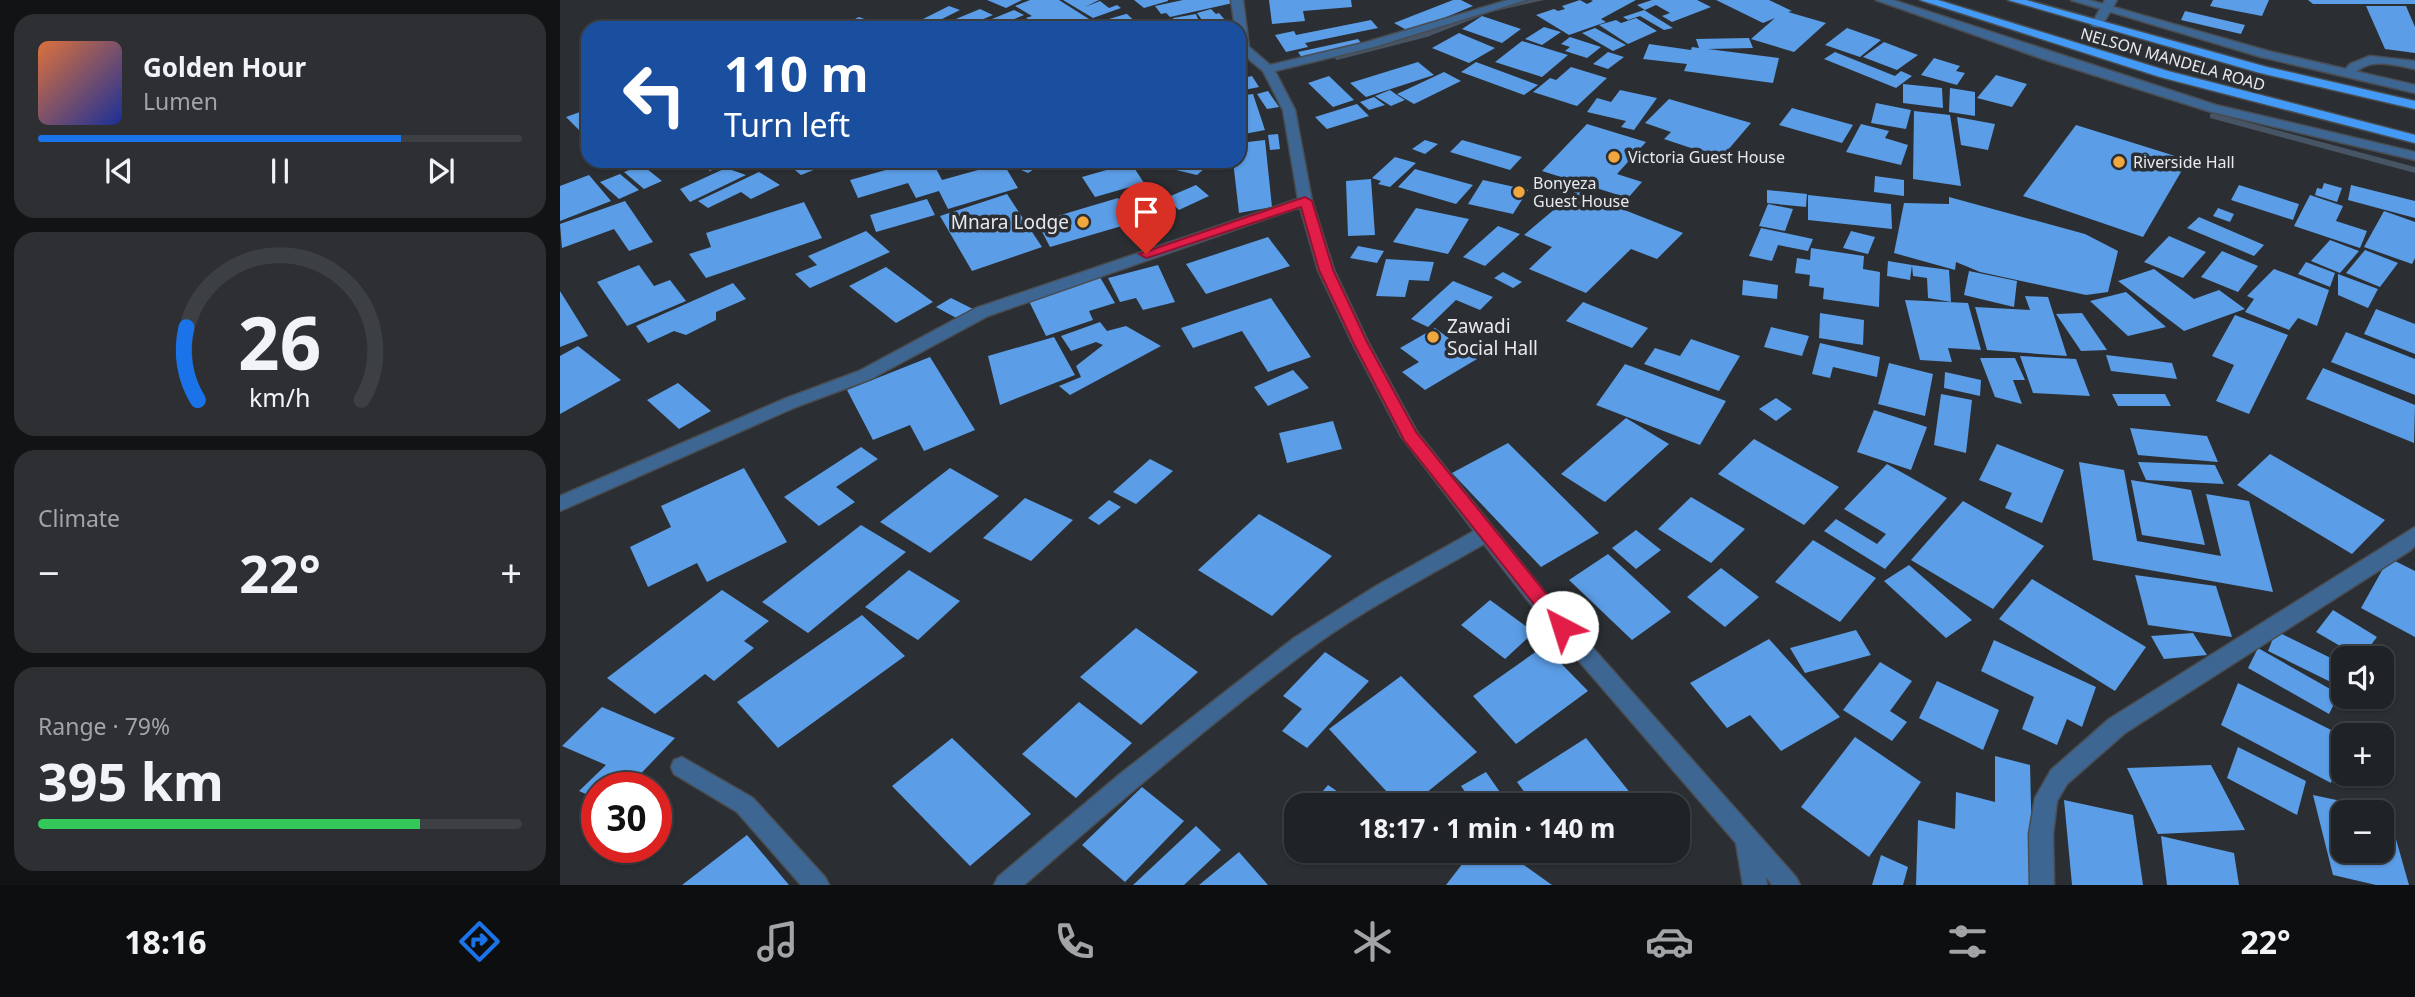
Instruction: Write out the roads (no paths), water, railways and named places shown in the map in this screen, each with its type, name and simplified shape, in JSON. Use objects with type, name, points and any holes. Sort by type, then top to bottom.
[{"type":"main road","name":"NELSON MANDELA ROAD","points":[[1926,0],[2151,71],[2415,139]]},
{"type":"main road","name":"NELSON MANDELA ROAD","points":[[2014,0],[2264,70],[2415,105]]},
{"type":"street","points":[[1237,0],[1239,21]]},
{"type":"street","points":[[1268,69],[1370,45],[1520,0]]},
{"type":"street","points":[[1882,0],[2212,108],[2415,156]]},
{"type":"street","points":[[2077,0],[2109,5],[2265,54],[2415,89]]},
{"type":"street","points":[[2097,25],[2109,5]]},
{"type":"street","points":[[1246,52],[1268,69],[1289,110],[1305,201],[1326,270],[1360,342],[1410,436],[1547,610],[1788,885]]},
{"type":"street","points":[[2348,73],[2352,66],[2364,60],[2415,65]]},
{"type":"street","points":[[560,504],[790,403],[865,375],[1003,303],[1305,201]]},
{"type":"street","points":[[1006,885],[1128,781],[1301,644],[1383,592],[1487,533]]},
{"type":"street","points":[[2042,885],[2041,834],[2046,799],[2059,777],[2117,726],[2393,552],[2415,534]]},
{"type":"street","points":[[682,767],[744,805],[817,885]]},
{"type":"street","points":[[1747,837],[1755,885]]},
{"type":"waterway","points":[[1337,57],[1424,35],[1489,10],[1540,0]]},
{"type":"waterway","points":[[2213,116],[2415,170]]},
{"type":"place","name":"Victoria Guest House","points":[[1614,157]]},
{"type":"place","name":"Riverside Hall","points":[[2119,162]]},
{"type":"place","name":"Bonyeza Guest House","points":[[1519,192]]},
{"type":"place","name":"Mnara Lodge","points":[[1083,222]]},
{"type":"place","name":"Zawadi Social Hall","points":[[1433,337]]}]
